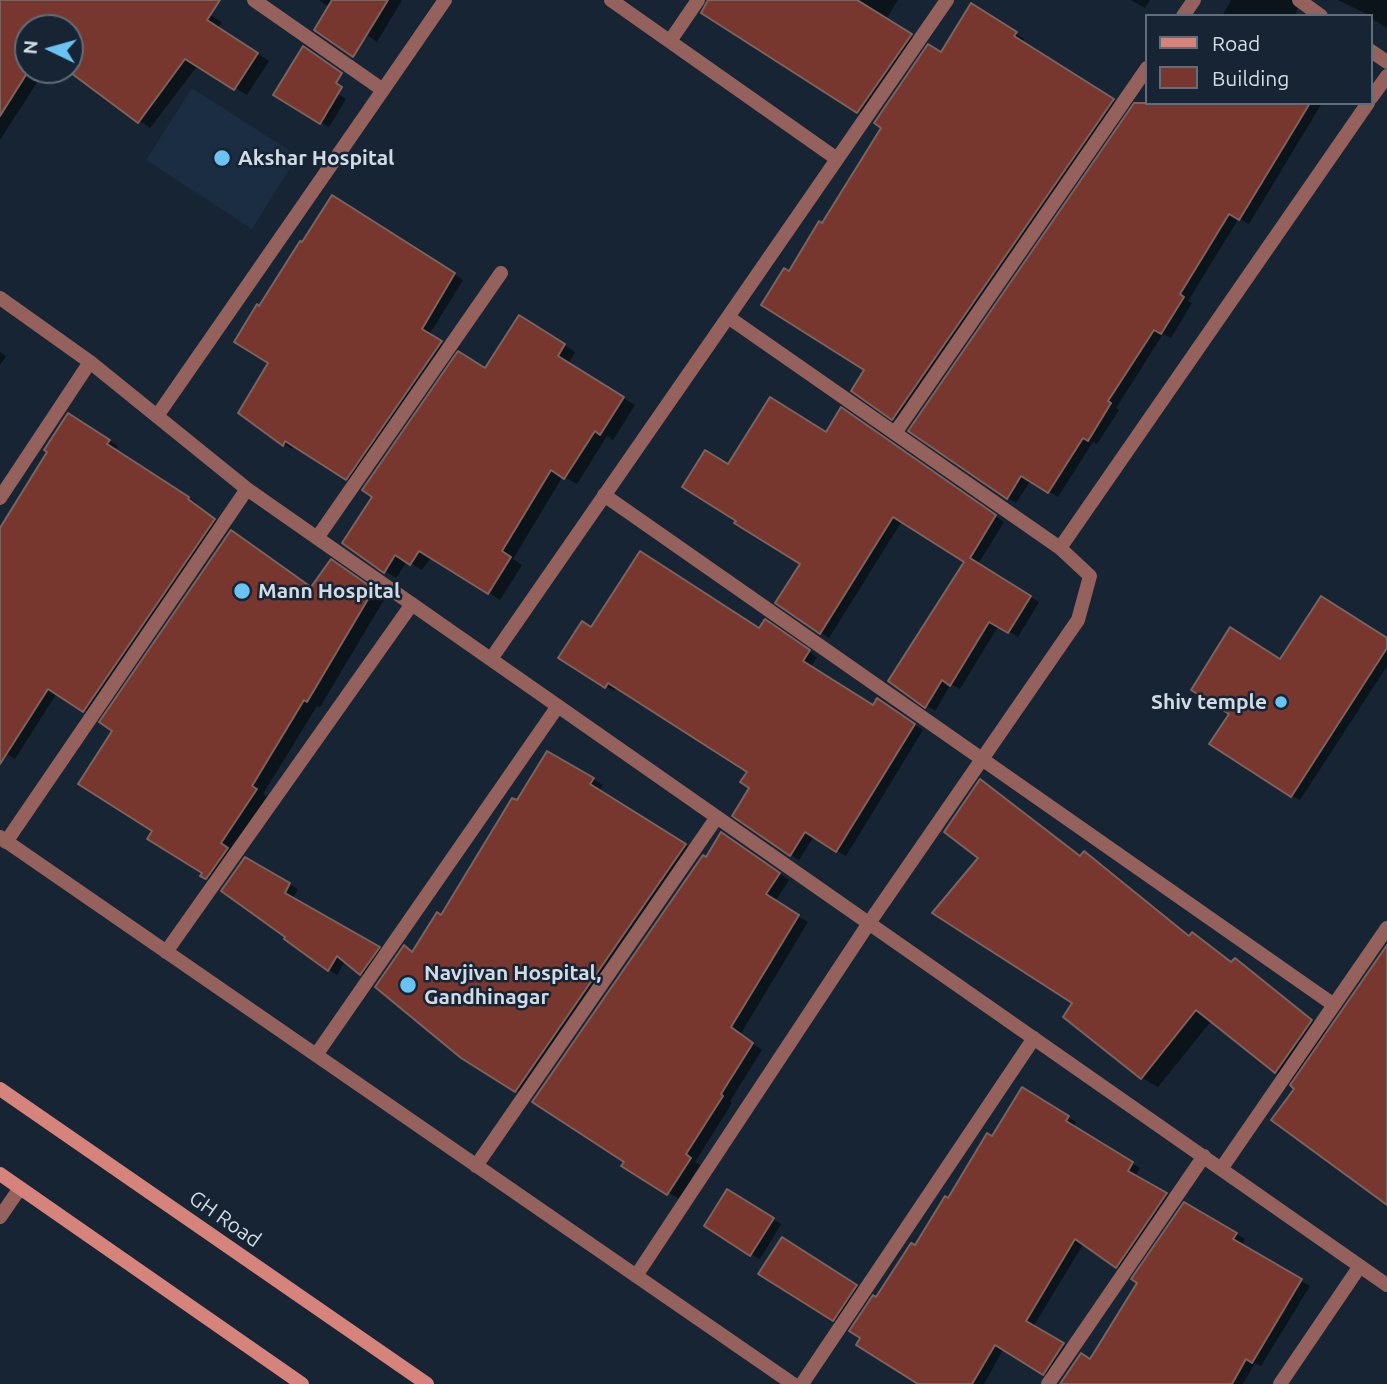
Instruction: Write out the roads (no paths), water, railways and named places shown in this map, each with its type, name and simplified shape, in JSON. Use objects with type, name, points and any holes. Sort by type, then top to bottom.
[{"type":"main road","name":"GH Road","points":[[0,1089],[427,1384]]},
{"type":"main road","points":[[0,1174],[302,1384]]},
{"type":"street","points":[[254,0],[383,90]]},
{"type":"street","points":[[157,416],[445,0]]},
{"type":"street","points":[[611,0],[837,159]]},
{"type":"street","points":[[670,41],[698,0]]},
{"type":"street","points":[[491,659],[947,0]]},
{"type":"street","points":[[1298,0],[1318,14]]},
{"type":"street","points":[[895,433],[1146,69]]},
{"type":"street","points":[[1373,96],[1387,76]]},
{"type":"street","points":[[1060,548],[1367,105]]},
{"type":"street","points":[[317,538],[500,274]]},
{"type":"street","points":[[0,298],[90,362],[247,489],[1387,1285]]},
{"type":"street","points":[[636,1276],[869,923],[1078,620],[1090,576],[1060,548],[728,317]]},
{"type":"street","points":[[0,498],[90,362]]},
{"type":"street","points":[[247,489],[3,839],[793,1384]]},
{"type":"street","points":[[604,495],[1334,1005]]},
{"type":"street","points":[[166,952],[412,604]]},
{"type":"street","points":[[316,1055],[558,706]]},
{"type":"street","points":[[476,1166],[717,817]]},
{"type":"street","points":[[1221,1169],[1387,928]]},
{"type":"street","points":[[802,1384],[1034,1038]]},
{"type":"street","points":[[1048,1384],[1204,1156]]},
{"type":"street","points":[[0,1217],[20,1188]]},
{"type":"street","points":[[1280,1384],[1360,1266]]},
{"type":"place","name":"Akshar Hospital","points":[[222,158]]},
{"type":"place","name":"Mann Hospital","points":[[242,591]]},
{"type":"place","name":"Shiv temple","points":[[1281,702]]},
{"type":"place","name":"Navjivan Hospital, Gandhinagar","points":[[408,985]]}]
